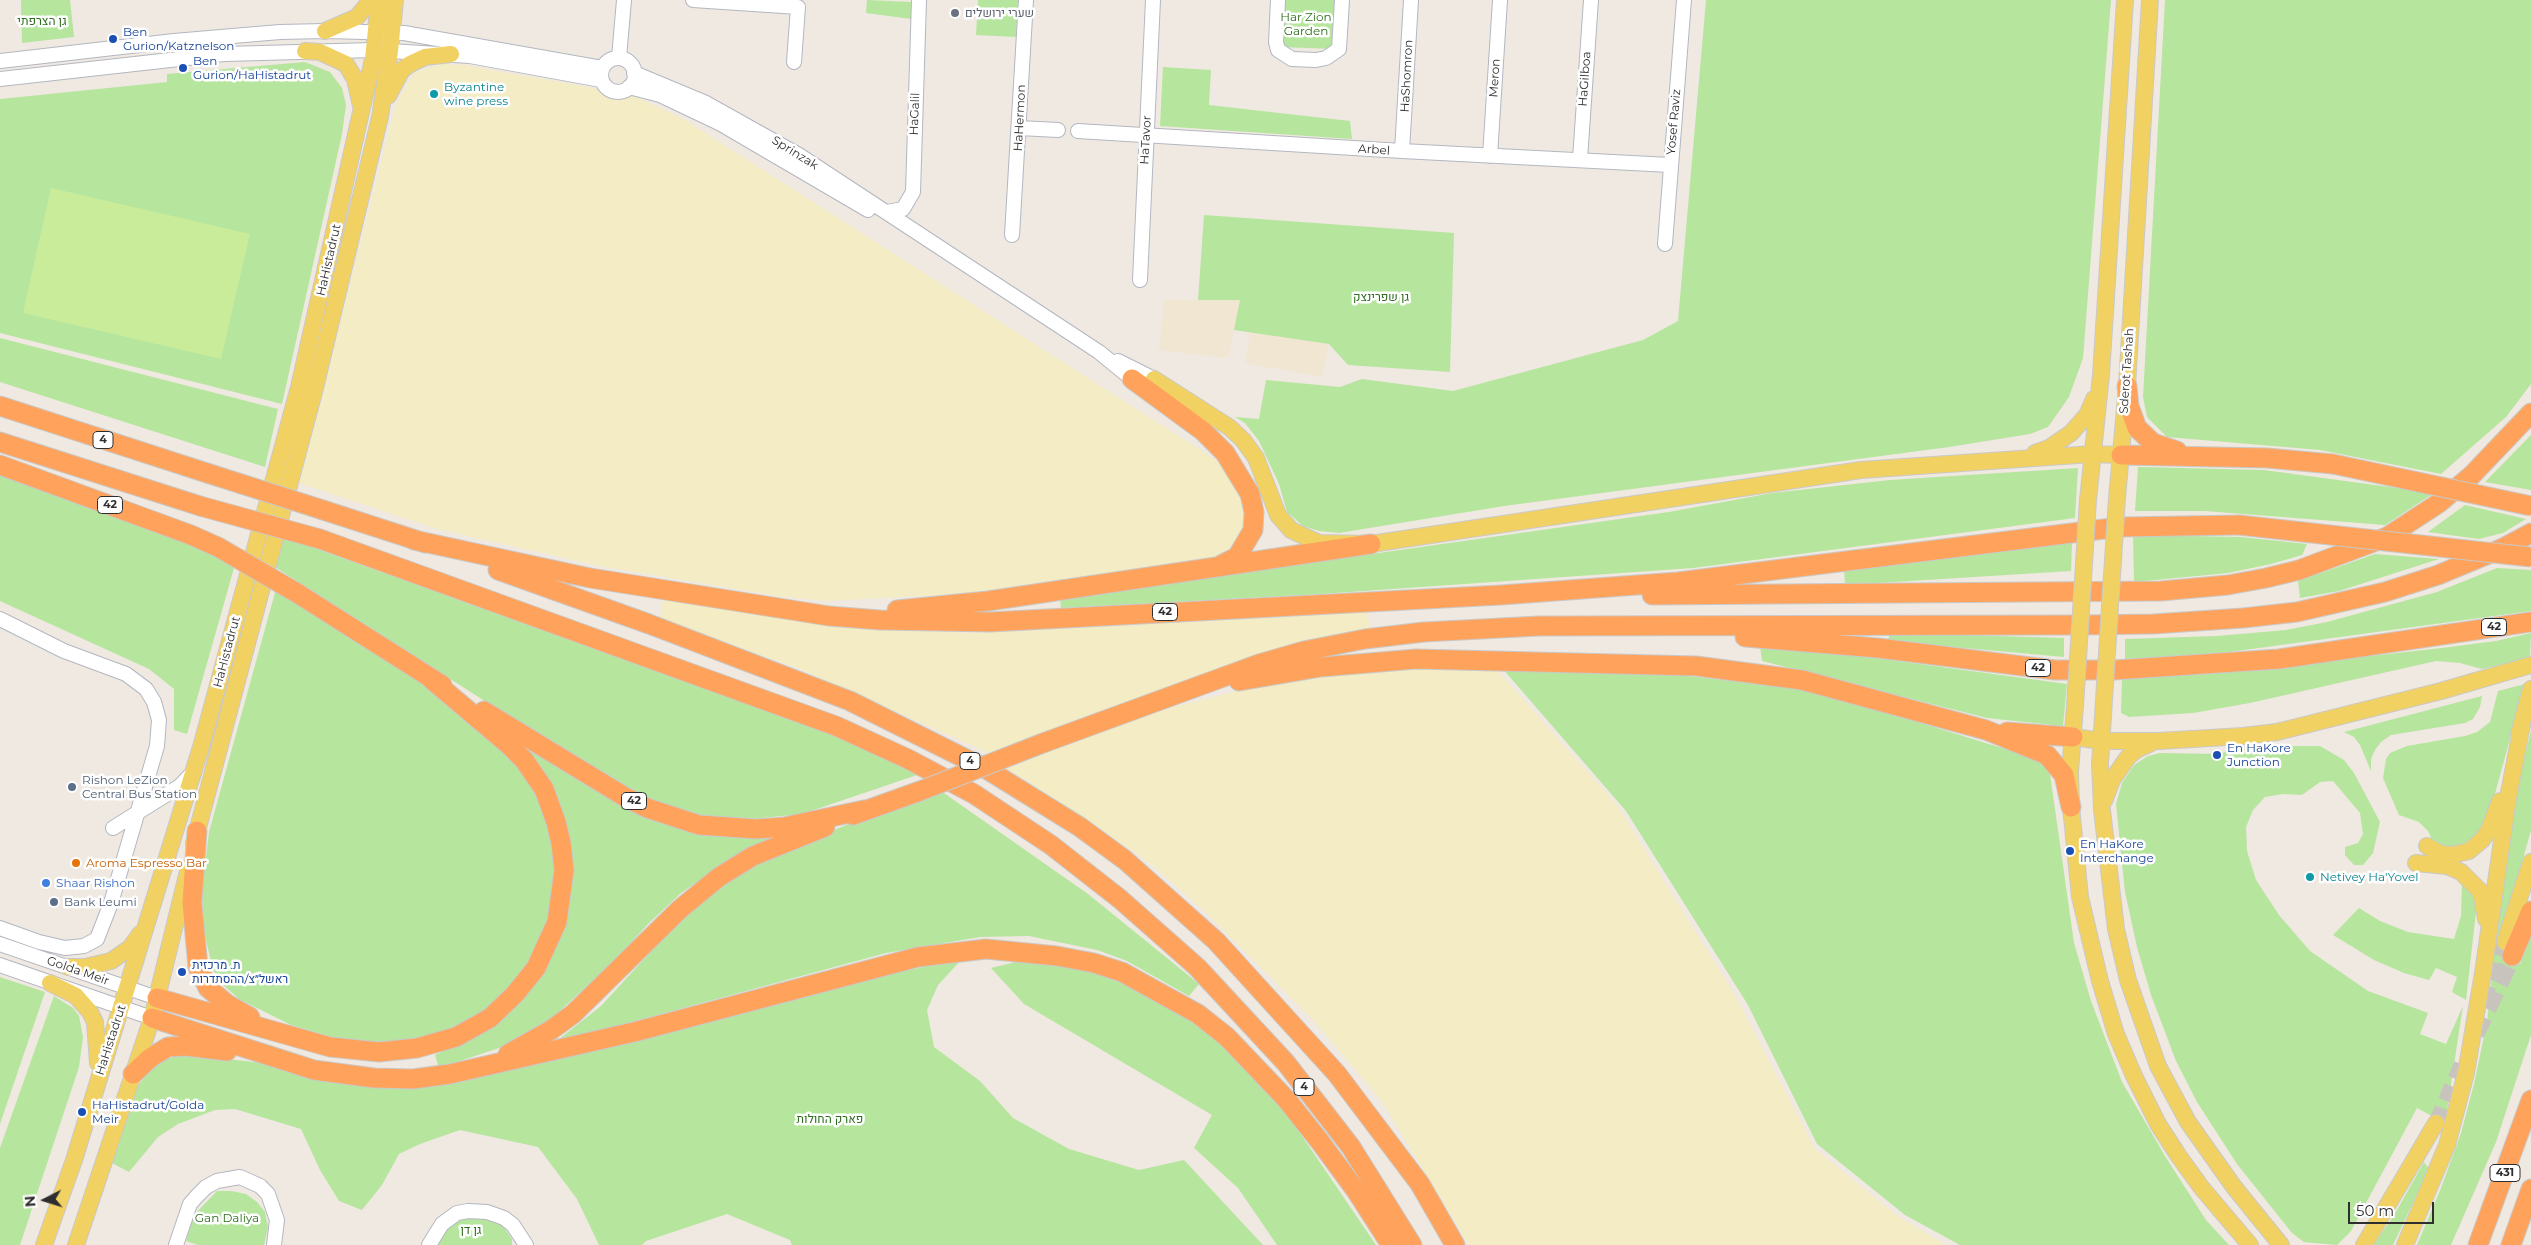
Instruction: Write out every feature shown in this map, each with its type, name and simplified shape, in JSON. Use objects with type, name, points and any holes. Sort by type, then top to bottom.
[{"type":"highway","points":[[1132,379],[1203,431],[1225,452],[1250,494],[1254,512],[1253,530],[1246,544],[1237,556],[1225,564],[1203,570]]},
{"type":"highway","points":[[2127,386],[2133,418],[2144,436],[2153,444],[2170,450],[2210,457]]},
{"type":"highway","name":"4","points":[[0,406],[414,540],[649,624],[850,701],[988,770],[1080,827],[1125,860],[1216,941],[1337,1074],[1420,1184],[1455,1245]]},
{"type":"highway","points":[[1501,595],[2161,591],[2228,585],[2299,570],[2387,537],[2446,498],[2472,475],[2531,413]]},
{"type":"highway","name":"4","points":[[0,442],[200,506],[320,539],[836,726],[908,759],[974,794],[1051,845],[1120,899],[1197,967],[1286,1063],[1345,1139],[1412,1245]]},
{"type":"highway","points":[[2121,455],[2283,459],[2333,464],[2531,506]]},
{"type":"highway","name":"42","points":[[0,465],[192,535],[218,547],[297,593],[599,783],[647,808],[673,817],[727,829],[756,830],[864,810],[920,791],[1043,743],[1259,664],[1332,644],[1424,632],[1539,626],[1618,627],[1878,648],[2055,670],[2086,671],[2193,666],[2279,659],[2531,622]]},
{"type":"highway","name":"42","points":[[414,540],[590,578],[829,616],[880,620],[990,622],[1501,595],[1678,582],[2120,527],[2239,525],[2531,557]]},
{"type":"highway","points":[[1618,627],[2153,624],[2243,618],[2296,612],[2385,592],[2438,575],[2503,548],[2531,533]]},
{"type":"highway","points":[[829,616],[988,601],[1371,544]]},
{"type":"highway","points":[[1158,702],[1273,674],[1368,661],[1416,659],[1696,666],[1802,680],[1986,730],[2047,754],[2064,775],[2071,806]]},
{"type":"highway","points":[[157,998],[330,1047],[379,1052],[417,1048],[456,1037],[473,1029],[502,1009],[536,968],[550,938],[561,906],[564,870],[561,844],[556,822],[544,789],[534,773],[510,745],[431,679]]},
{"type":"highway","points":[[1986,730],[2073,737]]},
{"type":"highway","points":[[462,1071],[514,1051],[551,1030],[573,1014],[680,909],[719,877],[753,856],[864,810]]},
{"type":"highway","points":[[197,831],[192,903],[195,952],[203,980],[208,988],[227,1004],[284,1034]]},
{"type":"highway","points":[[2509,949],[2531,911]]},
{"type":"highway","points":[[152,1018],[275,1058],[331,1073],[388,1079],[431,1078],[634,1032],[918,957],[986,949],[1058,956],[1094,963],[1122,972],[1198,1014],[1227,1037],[1287,1100],[1321,1143],[1357,1192],[1391,1245]]},
{"type":"highway","points":[[133,1074],[150,1058],[168,1048],[186,1046],[275,1058]]},
{"type":"highway","name":"431","points":[[2478,1245],[2531,1100]]},
{"type":"highway","name":"431","points":[[2511,1245],[2531,1189]]},
{"type":"highway","points":[[2511,1245],[2531,1198]]},
{"type":"main road","points":[[325,31],[357,17],[371,0]]},
{"type":"main road","points":[[379,0],[384,32]]},
{"type":"main road","points":[[382,50],[384,32],[394,0]]},
{"type":"main road","name":"Sderot Tashah","points":[[2125,0],[2101,375],[2088,500],[2080,645],[2070,772],[2071,806],[2080,897],[2088,936],[2105,999],[2130,1068],[2158,1124],[2178,1155],[2216,1206],[2250,1245]]},
{"type":"main road","name":"Sderot Tashah","points":[[2150,0],[2127,386],[2117,498],[2105,684],[2102,741],[2102,810],[2122,958],[2149,1042],[2172,1093],[2203,1146],[2261,1221]]},
{"type":"main road","name":"HaHistadrut","points":[[76,1245],[152,1018],[197,831],[314,392],[380,117],[382,50]]},
{"type":"main road","name":"HaHistadrut","points":[[44,1245],[128,988],[194,770],[299,387],[360,122],[382,50]]},
{"type":"main road","points":[[306,51],[320,52],[346,64],[357,86],[361,104],[360,122]]},
{"type":"main road","points":[[380,117],[390,91],[402,70],[418,60],[450,54]]},
{"type":"main road","points":[[2005,459],[2049,448],[2071,433],[2087,415],[2101,375]]},
{"type":"main road","points":[[1154,379],[1229,427],[1243,440],[1256,458],[1278,515],[1291,530],[1319,543],[1371,544],[1861,470],[2005,459],[2092,454],[2121,455]]},
{"type":"main road","points":[[2073,737],[2102,741],[2159,741],[2235,737],[2277,732],[2441,691],[2531,665]]},
{"type":"main road","points":[[2427,846],[2435,852],[2452,855],[2469,851],[2482,840],[2497,812],[2531,689]]},
{"type":"main road","points":[[2405,1245],[2435,1178],[2466,1073],[2483,974],[2500,848],[2522,725]]},
{"type":"main road","points":[[2102,810],[2112,780],[2128,757],[2136,750],[2159,741]]},
{"type":"main road","points":[[2509,949],[2531,862]]},
{"type":"main road","points":[[2416,863],[2447,866],[2462,872],[2481,892],[2486,911],[2483,974]]},
{"type":"main road","points":[[68,967],[100,965],[122,955],[139,937],[147,921]]},
{"type":"main road","points":[[50,983],[76,996],[86,1006],[95,1022],[98,1047],[97,1082]]},
{"type":"main road","points":[[2364,1245],[2397,1193],[2436,1123]]},
{"type":"main road","points":[[2351,1245],[2397,1193]]},
{"type":"main road","points":[[2261,1221],[2281,1245]]},
{"type":"main road","points":[[2261,1221],[2294,1245]]},
{"type":"street","points":[[620,58],[624,0]]},
{"type":"street","points":[[693,0],[798,7],[794,62]]},
{"type":"street","name":"HaGalil","points":[[887,212],[903,209],[912,192],[919,0]]},
{"type":"street","name":"HaHermon","points":[[1012,235],[1026,0]]},
{"type":"street","name":"HaTavor","points":[[1140,280],[1153,0]]},
{"type":"street","points":[[1278,0],[1276,42],[1278,50],[1292,59],[1316,60],[1326,58],[1339,49],[1342,0]]},
{"type":"street","name":"HaShomron","points":[[1402,151],[1411,0]]},
{"type":"street","name":"Meron","points":[[1490,156],[1500,0]]},
{"type":"street","name":"HaGilboa","points":[[1580,159],[1591,0]]},
{"type":"street","name":"Yosef Raviz","points":[[1665,244],[1684,0]]},
{"type":"street","points":[[0,61],[174,41],[280,32],[384,32],[450,40],[602,74]]},
{"type":"street","points":[[0,79],[224,54],[382,50],[450,54],[602,74]]},
{"type":"street","points":[[620,58],[631,64],[634,73],[634,81],[629,87],[615,92],[605,87],[602,74],[611,59],[620,58]]},
{"type":"street","name":"Sprinzak","points":[[634,73],[670,86],[760,132],[946,250],[1098,352],[1132,379]]},
{"type":"street","name":"Sprinzak","points":[[629,87],[660,95],[721,124],[890,223],[946,250]]},
{"type":"street","points":[[1019,128],[1058,130]]},
{"type":"street","name":"Arbel","points":[[1078,131],[1670,165]]},
{"type":"street","name":"Sprinzak","points":[[1098,352],[1154,379]]},
{"type":"street","points":[[0,619],[64,651],[126,674],[146,689],[154,702],[159,720],[157,746],[139,810],[106,919],[97,939],[84,946],[65,948],[17,935],[0,928]]},
{"type":"street","points":[[113,828],[180,786],[194,770]]},
{"type":"street","points":[[17,935],[43,959]]},
{"type":"street","name":"Golda Meir","points":[[0,944],[157,998]]},
{"type":"street","name":"Golda Meir","points":[[0,965],[152,1018]]},
{"type":"street","points":[[176,1245],[190,1204],[206,1187],[217,1181],[240,1177],[260,1186],[268,1194],[277,1220],[274,1245]]},
{"type":"street","points":[[429,1245],[442,1224],[457,1213],[468,1211],[486,1212],[504,1218],[514,1225],[526,1245]]},
{"type":"shaded area","points":[[1164,300],[1241,300],[1228,358],[1159,350]]},
{"type":"shaded area","points":[[1250,332],[1329,344],[1322,377],[1245,363]]},
{"type":"green space","name":"גן הצרפתי","points":[[21,0],[70,0],[74,37],[22,43]]},
{"type":"green space","points":[[867,0],[911,2],[911,19],[866,13]]},
{"type":"green space","points":[[978,0],[1018,0],[1016,37],[976,35]]},
{"type":"green space","name":"Har Zion Garden","points":[[1283,0],[1336,0],[1335,49],[1281,47]]},
{"type":"green space","points":[[1706,0],[2111,0],[2083,358],[2069,397],[2048,427],[2030,434],[1949,447],[1504,506],[1339,533],[1319,531],[1303,526],[1287,512],[1279,484],[1259,441],[1245,423],[1235,417],[1259,419],[1266,380],[1340,387],[1362,379],[1453,391],[1643,340],[1678,321]]},
{"type":"green space","points":[[2165,0],[2531,0],[2531,384],[2506,417],[2441,474],[2320,450],[2167,437],[2147,417],[2143,397]]},
{"type":"green space","points":[[305,62],[330,72],[342,88],[346,105],[342,134],[282,404],[0,333],[0,99],[167,82],[167,74]]},
{"type":"green space","points":[[1163,67],[1211,70],[1209,105],[1350,121],[1352,139],[1160,126]]},
{"type":"green space","points":[[51,188],[250,234],[221,359],[23,313]]},
{"type":"green space","name":"גן שפרינצק","points":[[1204,215],[1454,233],[1450,372],[1348,365],[1329,344],[1234,330],[1240,300],[1198,300]]},
{"type":"green space","points":[[0,338],[278,409],[265,467],[0,382]]},
{"type":"green space","points":[[2531,435],[2531,490],[2485,482],[2528,438]]},
{"type":"green space","points":[[2138,467],[2264,470],[2434,493],[2385,525],[2205,511],[2135,511]]},
{"type":"green space","points":[[2078,468],[2075,518],[1693,568],[1321,594],[1061,608],[1060,598],[1669,512],[1772,493],[1890,480]]},
{"type":"green space","points":[[0,473],[203,549],[234,568],[187,734],[174,730],[174,689],[149,669],[0,601]]},
{"type":"green space","points":[[2465,505],[2526,519],[2503,533],[2479,539],[2428,532]]},
{"type":"green space","points":[[2133,535],[2241,537],[2307,544],[2302,555],[2271,564],[2228,573],[2134,582]]},
{"type":"green space","points":[[284,537],[830,734],[920,774],[802,814],[751,819],[674,813],[560,749],[275,567]]},
{"type":"green space","points":[[2072,543],[2071,571],[1845,585],[1844,569]]},
{"type":"green space","points":[[2375,554],[2439,559],[2339,591],[2300,598],[2298,581]]},
{"type":"green space","points":[[2497,568],[2531,570],[2531,611],[2222,653],[2125,659],[2125,639],[2217,636],[2286,630],[2327,622],[2437,592]]},
{"type":"green space","points":[[276,589],[432,685],[534,773],[562,853],[545,951],[481,1024],[398,1044],[365,1043],[339,1039],[291,1025],[239,999],[222,984],[213,970],[203,927],[202,890],[209,832]]},
{"type":"green space","points":[[1891,633],[2064,638],[2064,657],[1887,641]]},
{"type":"green space","points":[[2531,633],[2530,658],[2482,669],[2460,663],[2436,661],[2250,703],[2193,713],[2129,717],[2121,713],[2122,676],[2210,674],[2442,648],[2496,641]]},
{"type":"green space","points":[[1760,646],[1868,657],[2067,684],[2063,726],[1987,718],[1762,661]]},
{"type":"green space","points":[[1502,668],[1680,675],[1792,688],[1860,704],[2037,759],[2050,774],[2074,943],[2091,1001],[2122,1082],[2165,1156],[2206,1220],[2229,1245],[1960,1245],[1905,1215],[1817,1144],[1748,1005],[1626,811]]},
{"type":"green space","points":[[2525,684],[2493,801],[2480,831],[2470,843],[2449,849],[2432,840],[2428,831],[2419,822],[2399,815],[2383,778],[2386,759],[2390,753],[2407,746],[2465,736],[2477,732],[2490,722],[2498,691]]},
{"type":"green space","points":[[2482,696],[2480,707],[2473,719],[2465,723],[2391,735],[2381,742],[2375,750],[2371,759],[2371,771],[2360,745],[2354,737],[2344,732]]},
{"type":"green space","points":[[2531,731],[2531,830],[2500,942],[2501,950],[2520,964],[2531,937],[2531,1035],[2496,1142],[2451,1245],[2417,1245],[2461,1133],[2474,1084],[2487,1022],[2494,952],[2517,788]]},
{"type":"green space","points":[[525,744],[604,796],[637,812],[697,833],[724,836],[775,837],[731,859],[681,893],[649,923],[612,963],[552,1018],[505,1046],[439,1068],[435,1055],[494,1024],[570,890],[521,750]]},
{"type":"green space","points":[[2247,746],[2320,746],[2344,760],[2354,773],[2380,822],[2373,853],[2363,865],[2354,865],[2345,855],[2345,847],[2358,843],[2363,834],[2360,813],[2333,781],[2320,782],[2302,795],[2283,794],[2265,797],[2253,810],[2246,827],[2247,851],[2256,880],[2279,915],[2310,951],[2368,991],[2428,1013],[2420,1034],[2446,1044],[2463,1006],[2445,1123],[2417,1108],[2351,1231],[2337,1245],[2304,1242],[2292,1233],[2237,1164],[2197,1102],[2176,1061],[2151,995],[2137,947],[2125,892],[2116,804],[2122,783],[2134,765],[2148,756],[2160,753],[2218,754]]},
{"type":"green space","points":[[941,791],[1088,894],[1199,984],[1189,996],[1127,961],[1097,950],[1029,936],[980,937],[886,953],[554,1043],[601,1006],[666,935],[711,894],[744,872],[782,851],[881,811]]},
{"type":"green space","points":[[2462,883],[2472,891],[2477,903],[2466,1000],[2452,992],[2457,977],[2436,968],[2429,980],[2404,973],[2374,960],[2333,935],[2359,908],[2380,921],[2408,932],[2454,939],[2461,916]]},
{"type":"green space","name":"פארק החולות","points":[[962,959],[938,985],[927,1010],[934,1047],[980,1081],[1013,1118],[1069,1149],[1139,1170],[1184,1160],[1263,1245],[792,1245],[790,1240],[727,1214],[646,1241],[642,1245],[599,1245],[577,1199],[538,1147],[460,1130],[420,1144],[399,1154],[382,1185],[362,1210],[339,1201],[320,1170],[301,1129],[235,1109],[215,1110],[178,1124],[158,1137],[129,1172],[112,1163],[132,1093],[152,1068],[168,1058],[187,1055],[274,1064],[359,1086],[386,1086],[542,1060],[894,973]]},
{"type":"green space","points":[[1024,960],[1074,965],[1135,988],[1184,1014],[1227,1048],[1285,1111],[1376,1245],[1277,1245],[1238,1188],[1194,1148],[1212,1115],[1024,1004],[991,968]]},
{"type":"green space","points":[[0,977],[45,992],[0,1124]]},
{"type":"green space","points":[[54,996],[73,1008],[79,1016],[83,1037],[79,1067],[20,1245],[0,1245],[0,1148]]},
{"type":"green space","points":[[2424,1162],[2429,1169],[2393,1245],[2373,1245],[2393,1217]]},
{"type":"green space","name":"Gan Daliya","points":[[217,1191],[246,1194],[257,1202],[265,1212],[268,1227],[264,1245],[198,1245],[186,1241],[194,1215]]},
{"type":"green space","name":"גן דן","points":[[462,1217],[490,1217],[503,1226],[512,1239],[512,1245],[434,1245],[445,1225]]},
{"type":"sand","points":[[441,64],[464,65],[633,95],[685,120],[1216,460],[1233,478],[1245,501],[1245,519],[1241,535],[1230,550],[1217,560],[960,594],[826,601],[784,597],[599,566],[437,529],[299,483],[396,104],[414,73]]},
{"type":"sand","points":[[663,600],[788,619],[915,631],[976,633],[1367,612],[1370,629],[1285,646],[1080,718],[989,753],[795,667],[660,620]]},
{"type":"sand","points":[[1394,667],[1496,669],[1617,805],[1736,997],[1815,1149],[1899,1217],[1946,1245],[1469,1245],[1381,1100],[1313,1020],[1206,913],[1152,865],[1094,824],[1006,768],[1138,718],[1177,706],[1269,683],[1357,669]]},
{"type":"tunnel","points":[[2483,1001],[2505,942]]},
{"type":"tunnel","points":[[2475,1034],[2512,956]]},
{"type":"tunnel","points":[[2436,1123],[2463,1062]]},
{"type":"place","name":"שערי ירושלים","points":[[955,13]]},
{"type":"place","name":"Ben Gurion/Katznelson","points":[[113,39]]},
{"type":"place","name":"Ben Gurion/HaHistadrut","points":[[183,68]]},
{"type":"place","name":"Byzantine wine press","points":[[434,94]]},
{"type":"place","name":"En HaKore Junction","points":[[2217,755]]},
{"type":"place","name":"Rishon LeZion Central Bus Station","points":[[72,787]]},
{"type":"place","name":"En HaKore Interchange","points":[[2070,851]]},
{"type":"place","name":"Aroma Espresso Bar","points":[[76,863]]},
{"type":"place","name":"Netivey Ha'Yovel","points":[[2310,877]]},
{"type":"place","name":"Shaar Rishon","points":[[46,883]]},
{"type":"place","name":"Bank Leumi","points":[[54,902]]},
{"type":"place","name":"ת. מרכזית ראשל״צ/ההסתדרות","points":[[182,972]]},
{"type":"place","name":"HaHistadrut/Golda Meir","points":[[82,1112]]}]
